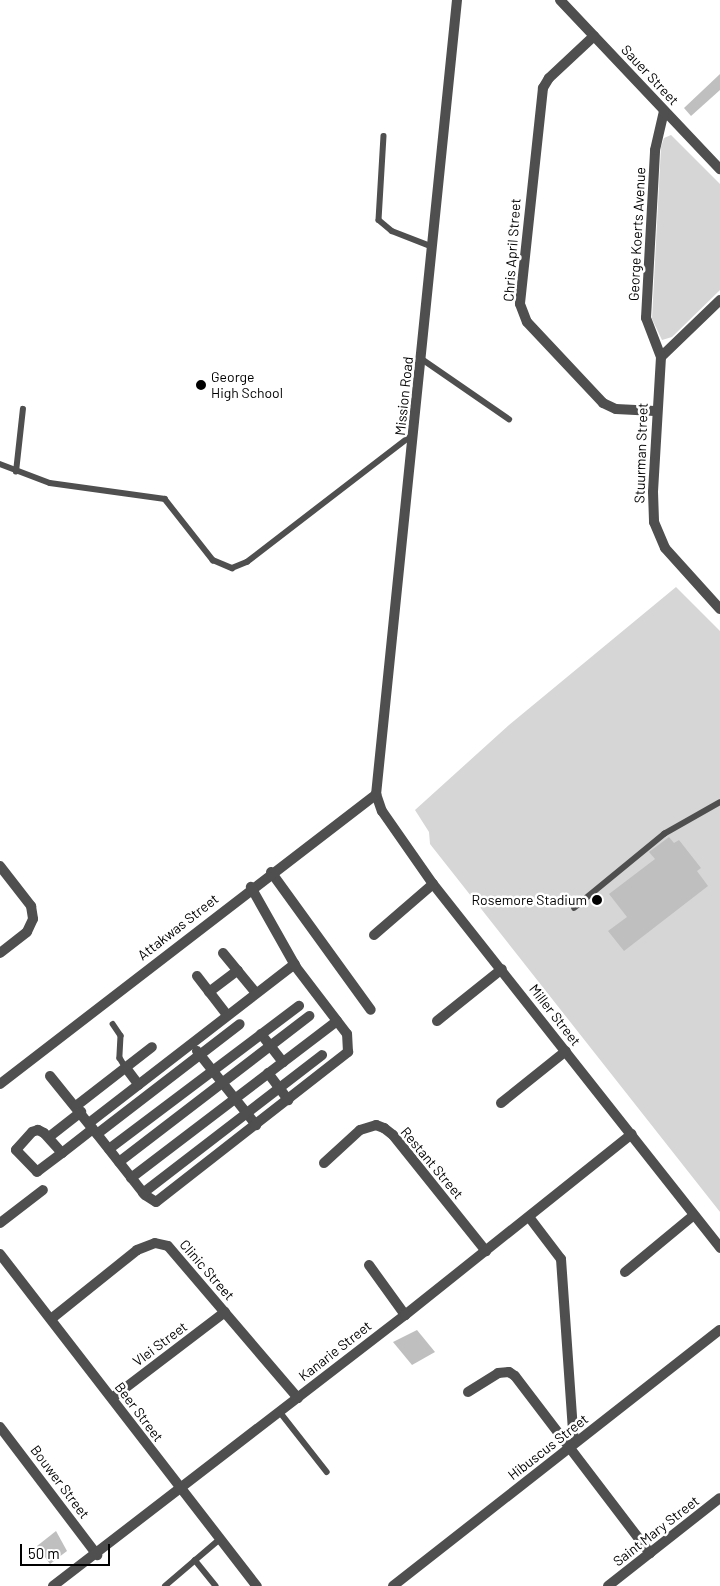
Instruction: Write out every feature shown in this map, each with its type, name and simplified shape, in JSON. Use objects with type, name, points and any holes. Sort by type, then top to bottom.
[{"type":"street","name":"Mission Road","points":[[376,794],[422,359],[457,0]]},
{"type":"street","name":"Sauer Street","points":[[560,0],[720,169]]},
{"type":"street","name":"Chris April Street","points":[[594,36],[549,78],[543,88],[520,304],[527,322],[602,403],[616,408],[656,411]]},
{"type":"street","name":"George Koerts Avenue","points":[[661,357],[646,318],[655,150],[664,111]]},
{"type":"street","points":[[661,357],[720,300]]},
{"type":"street","name":"Stuurman Street","points":[[661,357],[656,411],[653,492],[654,522],[658,536],[665,548],[720,609]]},
{"type":"street","name":"Attakwas Street","points":[[0,1084],[251,887],[376,794]]},
{"type":"street","name":"Miller Street","points":[[376,794],[382,812],[434,884],[720,1248]]},
{"type":"street","points":[[0,866],[31,906],[34,919],[27,932],[0,954]]},
{"type":"street","points":[[271,872],[371,1010]]},
{"type":"street","points":[[374,935],[434,884]]},
{"type":"street","points":[[50,1076],[79,1109],[131,1178],[153,1202],[160,1199],[348,1052],[350,1040],[295,964],[251,887]]},
{"type":"street","points":[[224,953],[256,993]]},
{"type":"street","points":[[62,1153],[49,1137],[36,1130],[16,1150],[36,1172],[62,1153],[93,1128],[139,1085],[190,1044],[295,964]]},
{"type":"street","points":[[209,992],[238,970]]},
{"type":"street","points":[[437,1021],[502,970]]},
{"type":"street","points":[[196,976],[227,1015]]},
{"type":"street","points":[[109,1149],[214,1072],[299,1006]]},
{"type":"street","points":[[119,1162],[310,1016]]},
{"type":"street","points":[[131,1178],[338,1021]]},
{"type":"street","points":[[93,1128],[200,1055],[240,1024]]},
{"type":"street","points":[[261,1034],[282,1062]]},
{"type":"street","points":[[190,1044],[256,1125]]},
{"type":"street","points":[[49,1137],[152,1047]]},
{"type":"street","points":[[502,1103],[566,1051]]},
{"type":"street","points":[[143,1192],[322,1055]]},
{"type":"street","points":[[126,1068],[139,1085]]},
{"type":"street","points":[[268,1073],[288,1100]]},
{"type":"street","name":"Restant Street","points":[[324,1164],[360,1130],[376,1125],[384,1128],[394,1135],[486,1250]]},
{"type":"street","name":"Kanarie Street","points":[[53,1586],[97,1555],[405,1315],[632,1134]]},
{"type":"street","points":[[0,1223],[43,1190]]},
{"type":"street","points":[[625,1272],[694,1215]]},
{"type":"street","points":[[529,1217],[560,1259],[573,1445]]},
{"type":"street","name":"Clinic Street","points":[[51,1319],[137,1250],[155,1243],[175,1250],[298,1398]]},
{"type":"street","name":"Beer Street","points":[[0,1254],[256,1586]]},
{"type":"street","points":[[369,1265],[405,1315]]},
{"type":"street","name":"Vlei Street","points":[[112,1398],[225,1312]]},
{"type":"street","name":"Hibuscus Street","points":[[393,1586],[720,1330]]},
{"type":"street","points":[[468,1392],[498,1373],[509,1372],[521,1381],[573,1445],[650,1553]]},
{"type":"street","name":"Bouwer Street","points":[[0,1427],[97,1555]]},
{"type":"street","name":"Saint Mary Street","points":[[608,1586],[720,1498]]},
{"type":"lane","points":[[384,136],[379,220],[392,231],[433,247]]},
{"type":"lane","points":[[422,359],[509,419]]},
{"type":"lane","points":[[16,472],[23,410]]},
{"type":"lane","points":[[0,464],[16,472],[50,483],[165,499],[213,560],[232,568],[247,562],[414,433]]},
{"type":"lane","points":[[574,908],[664,834],[720,802]]},
{"type":"lane","points":[[113,1024],[121,1036],[120,1058],[126,1068]]},
{"type":"lane","points":[[280,1412],[327,1472]]},
{"type":"lane","points":[[165,1586],[220,1539]]},
{"type":"lane","points":[[195,1560],[216,1586]]},
{"type":"shaded area","points":[[671,135],[720,184],[720,290],[672,337],[662,340],[652,319],[661,147],[664,138]]},
{"type":"shaded area","name":"Rosemore Stadium","points":[[676,587],[720,631],[720,1212],[430,844],[429,832],[415,810],[509,725]]},
{"type":"building","points":[[720,74],[720,90],[691,116],[684,108]]},
{"type":"building","points":[[669,837],[674,843],[679,840],[701,868],[697,871],[708,886],[624,951],[608,931],[627,917],[609,894],[655,859],[649,852]]},
{"type":"building","points":[[417,1330],[435,1352],[412,1365],[393,1342]]},
{"type":"building","points":[[56,1531],[67,1551],[50,1564],[37,1546]]},
{"type":"place","name":"George High School","points":[[201,385]]},
{"type":"place","name":"Rosemore Stadium","points":[[597,900]]}]
